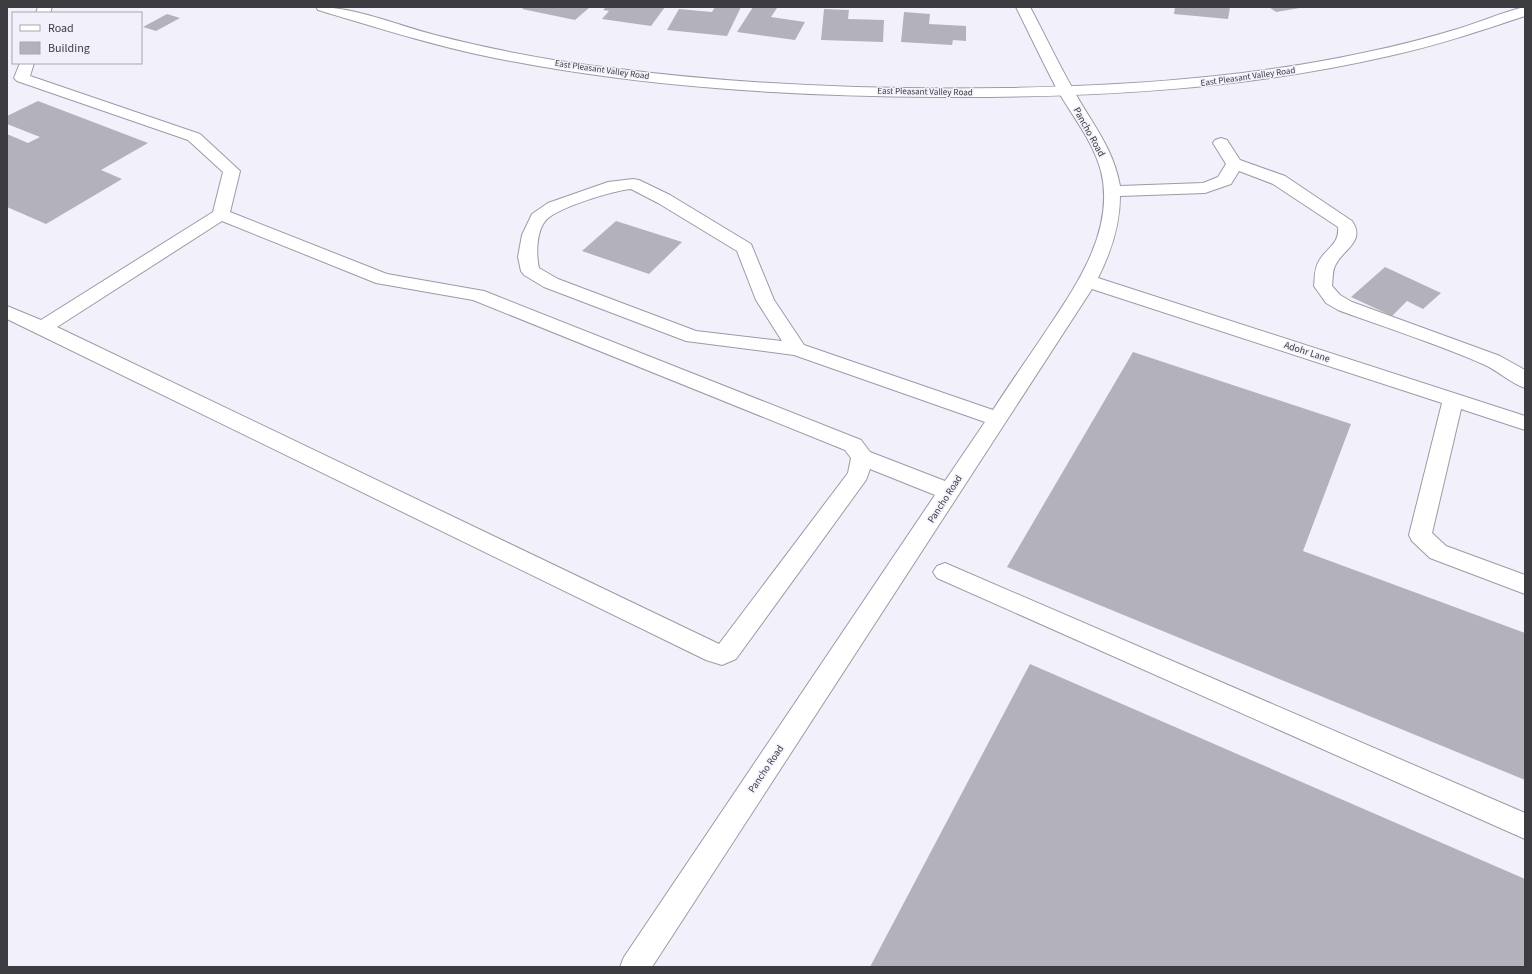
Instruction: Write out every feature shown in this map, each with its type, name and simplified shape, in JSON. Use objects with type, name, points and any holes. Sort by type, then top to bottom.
[{"type":"street","name":"East Pleasant Valley Road","points":[[323,7],[397,29],[487,51],[624,74],[691,81],[847,91],[993,92],[1181,85],[1251,78],[1402,49],[1480,27],[1525,11]]},
{"type":"street","name":"Pancho Road","points":[[635,967],[1088,281],[1102,250],[1113,214],[1113,192],[1110,172],[1101,150],[1066,90],[1023,7]]},
{"type":"street","points":[[26,64],[15,78],[194,138],[232,171],[221,214],[42,328]]},
{"type":"street","points":[[1221,143],[1233,163],[1279,180],[1346,225],[1348,233],[1341,250],[1327,262],[1323,286],[1333,299],[1345,306],[1494,361],[1517,374],[1525,381]]},
{"type":"street","points":[[1113,192],[1205,188],[1224,180],[1233,163]]},
{"type":"street","points":[[797,349],[765,300],[754,267],[745,248],[664,199],[633,184],[614,186],[554,207],[538,218],[531,235],[527,257],[530,271],[550,283],[694,337],[797,349],[998,419]]},
{"type":"street","points":[[221,214],[383,279],[477,295],[853,445],[862,457],[950,492]]},
{"type":"street","name":"Adohr Lane","points":[[1088,281],[1525,423]]},
{"type":"street","points":[[7,312],[715,653],[722,655],[727,652],[858,475],[862,457]]},
{"type":"street","points":[[1453,400],[1420,535],[1438,552],[1525,585]]},
{"type":"street","points":[[944,572],[1525,826]]},
{"type":"building","points":[[525,7],[590,7],[575,20],[522,9]]},
{"type":"building","points":[[606,7],[665,7],[651,26],[602,19],[609,11],[603,10]]},
{"type":"building","points":[[715,7],[741,7],[727,36],[667,30],[679,9],[712,12]]},
{"type":"building","points":[[753,7],[777,8],[771,17],[805,22],[795,40],[737,32]]},
{"type":"building","points":[[1175,7],[1230,7],[1228,19],[1174,14]]},
{"type":"building","points":[[1269,7],[1300,7],[1300,8],[1276,12]]},
{"type":"building","points":[[824,9],[849,10],[848,19],[884,20],[883,42],[821,40]]},
{"type":"building","points":[[904,12],[930,14],[929,24],[966,26],[966,41],[953,40],[952,45],[901,42]]},
{"type":"building","points":[[167,14],[180,18],[156,31],[143,27]]},
{"type":"building","points":[[38,101],[148,143],[101,170],[122,179],[46,224],[7,207],[7,134],[28,143],[40,137],[7,124],[7,116]]},
{"type":"building","points":[[616,221],[682,242],[649,274],[582,251]]},
{"type":"building","points":[[1385,267],[1441,293],[1423,309],[1407,301],[1392,316],[1351,297]]},
{"type":"building","points":[[1133,352],[1351,424],[1303,551],[1525,633],[1525,780],[1007,567]]},
{"type":"building","points":[[1030,664],[1525,879],[1525,967],[870,967]]}]
